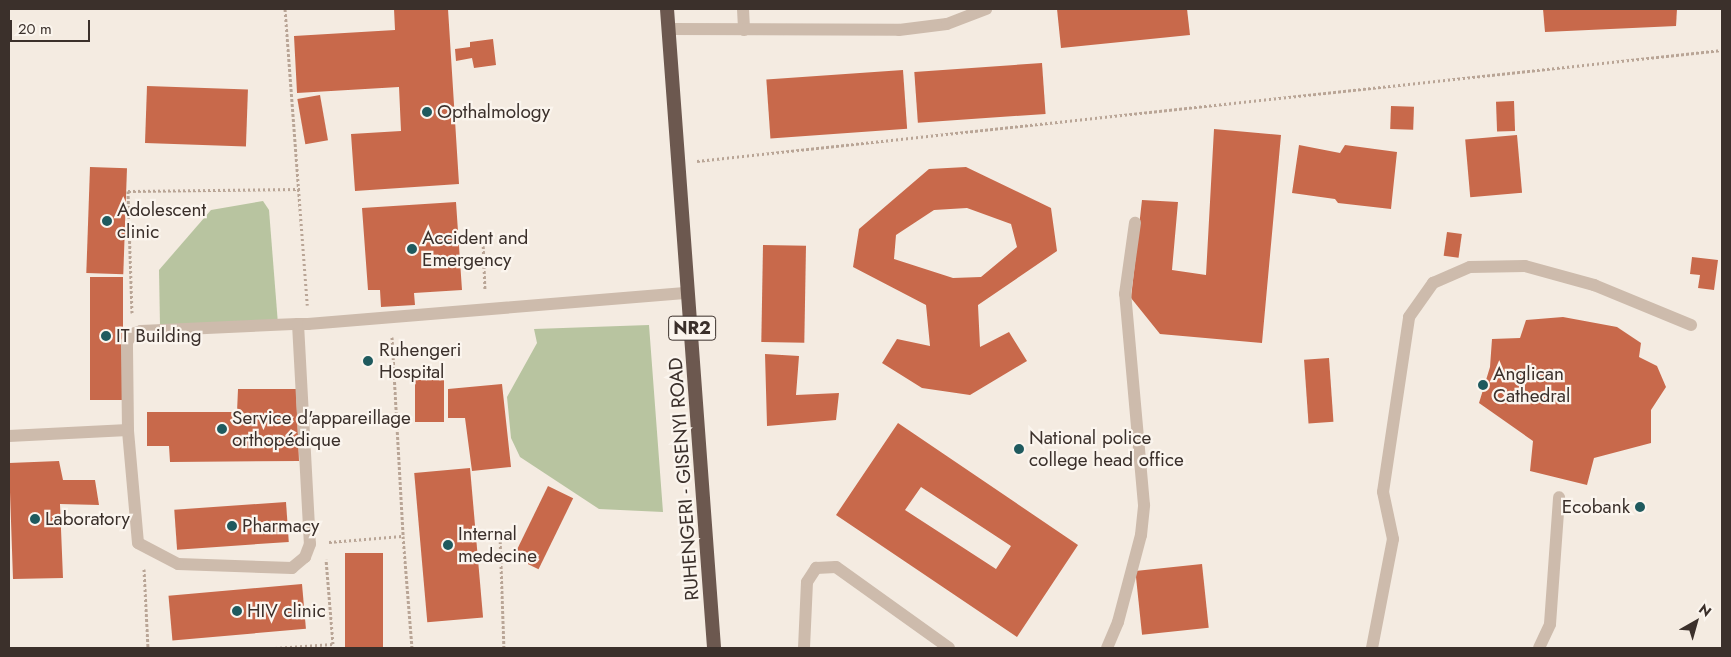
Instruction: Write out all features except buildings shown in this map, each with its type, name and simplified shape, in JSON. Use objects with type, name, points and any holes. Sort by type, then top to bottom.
[{"type":"highway","name":"RUHENGERI - GISENYI ROAD","points":[[667,9],[676,164],[688,293],[714,648]]},
{"type":"lane","points":[[743,9],[744,30]]},
{"type":"lane","points":[[668,29],[899,30],[947,24],[986,9]]},
{"type":"lane","points":[[1107,648],[1118,622],[1136,555],[1144,505],[1125,294],[1135,223]]},
{"type":"lane","points":[[1372,648],[1393,538],[1383,492],[1409,317],[1433,283],[1470,267],[1525,266],[1594,285],[1691,325]]},
{"type":"lane","points":[[303,324],[310,544],[305,557],[292,568],[178,564],[138,543],[128,430],[127,342],[132,334],[141,331],[303,324],[688,293]]},
{"type":"lane","points":[[9,436],[128,430]]},
{"type":"lane","points":[[1538,648],[1550,624],[1560,497]]},
{"type":"lane","points":[[804,648],[806,582],[816,568],[836,567],[949,648]]},
{"type":"path","points":[[285,9],[300,188],[303,324]]},
{"type":"path","points":[[676,164],[1722,50]]},
{"type":"path","points":[[132,334],[128,191],[300,188]]},
{"type":"path","points":[[483,241],[485,309]]},
{"type":"path","points":[[383,335],[402,334]]},
{"type":"path","points":[[392,335],[402,536],[412,648]]},
{"type":"path","points":[[500,536],[504,648]]},
{"type":"path","points":[[325,552],[333,644],[335,648]]},
{"type":"path","points":[[276,648],[333,644]]},
{"type":"green space","points":[[263,201],[269,210],[278,324],[160,326],[159,270],[211,210]]},
{"type":"green space","points":[[649,325],[663,512],[599,509],[520,457],[511,438],[507,397],[537,343],[534,329]]},
{"type":"place","name":"Opthalmology","points":[[427,112]]},
{"type":"place","name":"Adolescent clinic","points":[[107,221]]},
{"type":"place","name":"Accident and Emergency","points":[[412,249]]},
{"type":"place","name":"IT Building","points":[[106,336]]},
{"type":"place","name":"Ruhengeri Hospital","points":[[368,361]]},
{"type":"place","name":"Anglican Cathedral","points":[[1483,385]]},
{"type":"place","name":"Service d'appareillage orthopédique","points":[[222,429]]},
{"type":"place","name":"National police college head office","points":[[1019,449]]},
{"type":"place","name":"Ecobank","points":[[1640,507]]},
{"type":"place","name":"Laboratory","points":[[35,519]]},
{"type":"place","name":"Pharmacy","points":[[232,526]]},
{"type":"place","name":"Internal medecine","points":[[448,545]]},
{"type":"place","name":"HIV clinic","points":[[237,611]]}]
